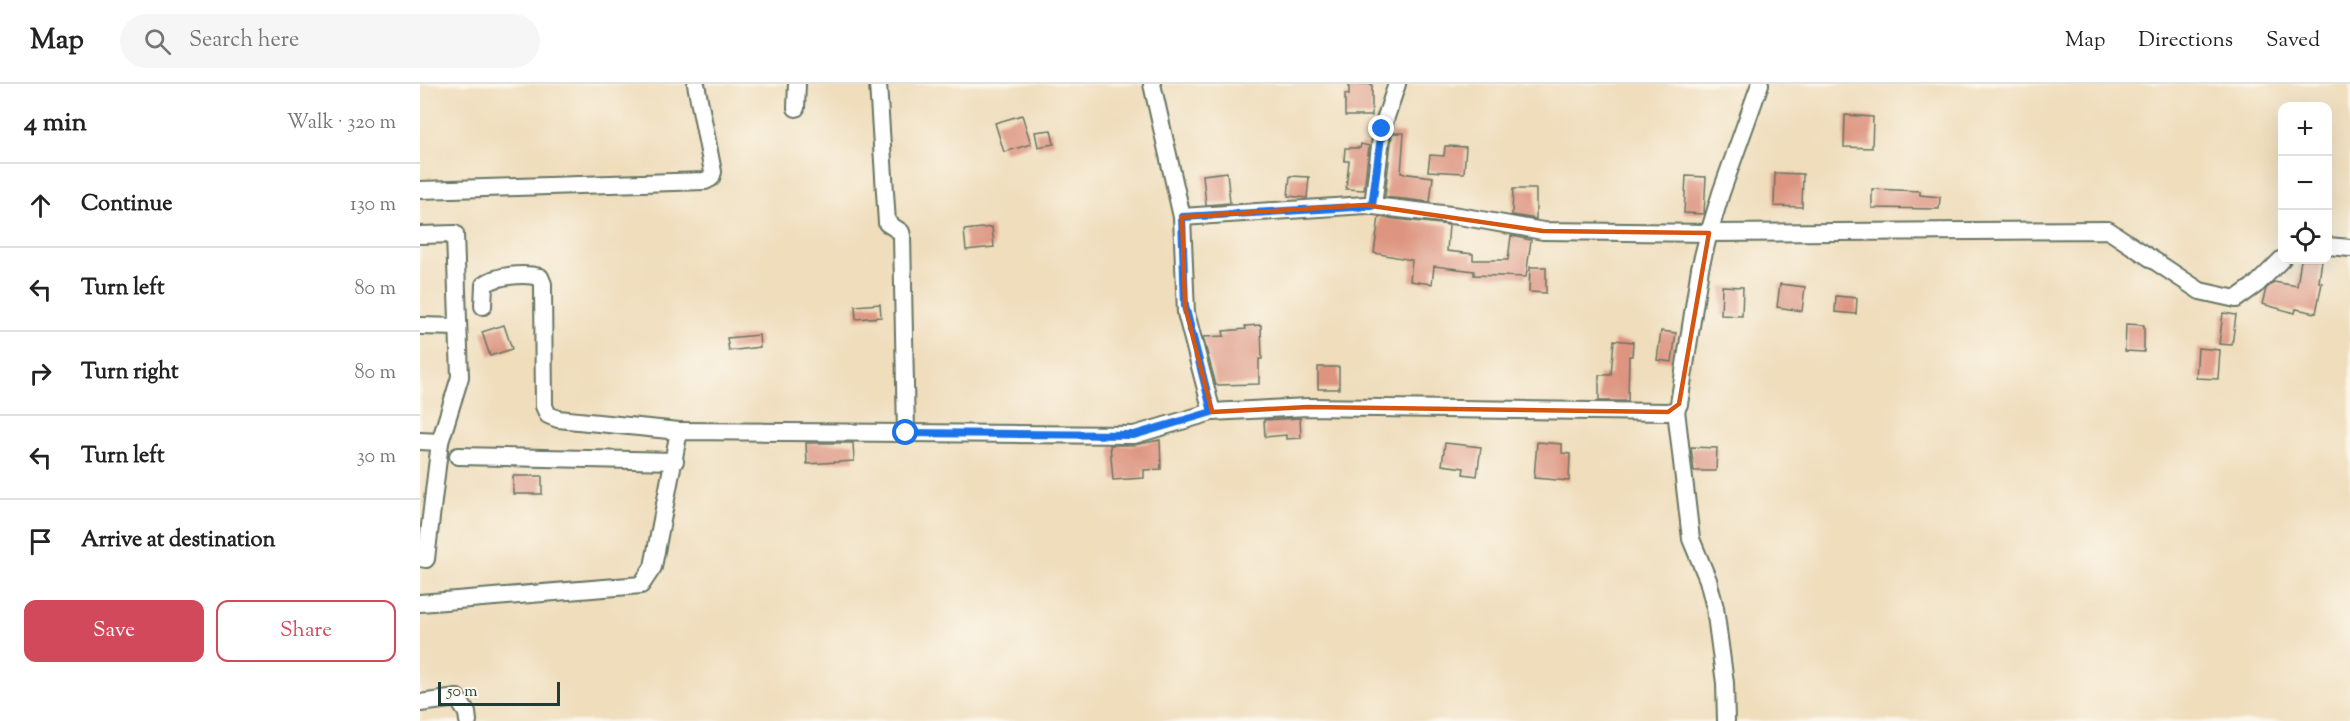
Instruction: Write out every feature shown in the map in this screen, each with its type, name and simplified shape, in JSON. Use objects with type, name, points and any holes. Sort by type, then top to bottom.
[{"type":"street","points":[[420,190],[705,181],[711,178],[713,172],[696,84]]},
{"type":"street","points":[[796,108],[797,84]]},
{"type":"street","points":[[878,84],[887,223],[901,232],[902,236],[906,433]]},
{"type":"street","points":[[1152,84],[1182,217],[1185,306],[1212,412]]},
{"type":"street","points":[[1372,206],[1382,129],[1397,84]]},
{"type":"street","points":[[1726,721],[1725,683],[1715,608],[1708,580],[1691,539],[1676,410],[1680,404],[1700,268],[1709,233],[1760,84]]},
{"type":"street","points":[[1182,217],[1372,206],[1459,216],[1543,231],[1709,233],[2108,230],[2200,291],[2236,299],[2257,284],[2278,264]]},
{"type":"street","points":[[420,235],[455,234],[460,377],[440,442],[426,559],[420,558]]},
{"type":"street","points":[[2332,246],[2350,248]]},
{"type":"street","points":[[483,306],[484,285],[490,280],[530,275],[540,277],[543,284],[544,406],[548,416],[558,419],[679,431],[1134,435],[1212,412],[1308,407],[1668,412],[1676,410]]},
{"type":"street","points":[[420,326],[458,327]]},
{"type":"street","points":[[420,603],[641,585],[653,567],[679,431]]},
{"type":"street","points":[[420,441],[440,442]]},
{"type":"street","points":[[458,456],[675,461]]},
{"type":"street","points":[[420,703],[457,698],[467,713],[468,721]]},
{"type":"highlighted area","points":[[1365,205],[1543,231],[1709,233],[1679,404],[1668,412],[1308,407],[1212,412],[1185,306],[1182,217]]},
{"type":"building","points":[[1349,84],[1372,84],[1372,116],[1345,116],[1345,94],[1349,95]]},
{"type":"building","points":[[1022,115],[1031,144],[1004,152],[995,123]]},
{"type":"building","points":[[1845,115],[1873,117],[1872,148],[1844,147]]},
{"type":"building","points":[[1051,130],[1054,144],[1038,147],[1035,132]]},
{"type":"building","points":[[1392,133],[1404,133],[1401,173],[1433,177],[1430,202],[1385,197]]},
{"type":"building","points":[[1361,144],[1369,146],[1364,190],[1346,189],[1349,161],[1344,161],[1345,148],[1360,148]]},
{"type":"building","points":[[1445,146],[1466,147],[1464,173],[1428,171],[1430,155],[1444,156]]},
{"type":"building","points":[[1227,172],[1230,203],[1206,205],[1203,175]]},
{"type":"building","points":[[1775,173],[1803,174],[1802,207],[1774,206]]},
{"type":"building","points":[[1290,176],[1309,177],[1307,198],[1288,196]]},
{"type":"building","points":[[1686,176],[1706,177],[1704,214],[1684,213]]},
{"type":"building","points":[[1513,189],[1536,189],[1536,219],[1512,215]]},
{"type":"building","points":[[1872,189],[1920,191],[1920,195],[1940,197],[1939,209],[1872,208]]},
{"type":"building","points":[[1379,217],[1449,225],[1447,251],[1473,254],[1473,260],[1508,260],[1511,236],[1531,240],[1526,277],[1474,275],[1474,271],[1434,266],[1432,284],[1410,281],[1412,260],[1374,253]]},
{"type":"building","points":[[992,227],[994,247],[966,250],[964,230]]},
{"type":"building","points":[[2300,264],[2321,264],[2319,282],[2322,283],[2316,313],[2296,309],[2295,313],[2262,304],[2266,289],[2274,282],[2297,286]]},
{"type":"building","points":[[1530,267],[1546,267],[1546,293],[1529,292]]},
{"type":"building","points":[[1780,284],[1805,287],[1802,311],[1777,307]]},
{"type":"building","points":[[1722,286],[1743,287],[1742,316],[1721,315]]},
{"type":"building","points":[[1836,296],[1857,298],[1856,314],[1835,312]]},
{"type":"building","points":[[880,304],[881,317],[856,319],[855,306]]},
{"type":"building","points":[[2223,313],[2236,315],[2232,345],[2219,344]]},
{"type":"building","points":[[2126,324],[2144,325],[2144,352],[2125,351]]},
{"type":"building","points":[[504,325],[512,349],[490,356],[482,332]]},
{"type":"building","points":[[1261,325],[1262,359],[1259,359],[1259,384],[1216,385],[1203,337],[1224,336],[1223,331]]},
{"type":"building","points":[[1661,331],[1676,333],[1672,362],[1657,360]]},
{"type":"building","points":[[759,335],[760,347],[729,351],[727,338]]},
{"type":"building","points":[[1614,340],[1633,342],[1632,356],[1629,356],[1628,401],[1599,401],[1599,375],[1611,375]]},
{"type":"building","points":[[2198,348],[2220,350],[2218,379],[2196,378]]},
{"type":"building","points":[[1318,367],[1339,367],[1339,389],[1318,389]]},
{"type":"building","points":[[1300,418],[1301,438],[1286,439],[1286,435],[1265,437],[1264,420]]},
{"type":"building","points":[[1160,440],[1161,469],[1144,470],[1144,478],[1113,480],[1110,445],[1134,445]]},
{"type":"building","points":[[1537,442],[1562,444],[1562,453],[1570,454],[1569,481],[1534,478]]},
{"type":"building","points":[[806,443],[853,443],[854,461],[807,464]]},
{"type":"building","points":[[1445,443],[1481,447],[1477,476],[1463,474],[1464,468],[1442,465]]},
{"type":"building","points":[[1691,447],[1717,448],[1716,471],[1694,471]]},
{"type":"building","points":[[513,476],[542,476],[542,494],[513,494]]},
{"type":"route","points":[[906,433],[1134,435],[1212,412],[1186,313],[1182,217],[1372,206],[1382,129]]}]
